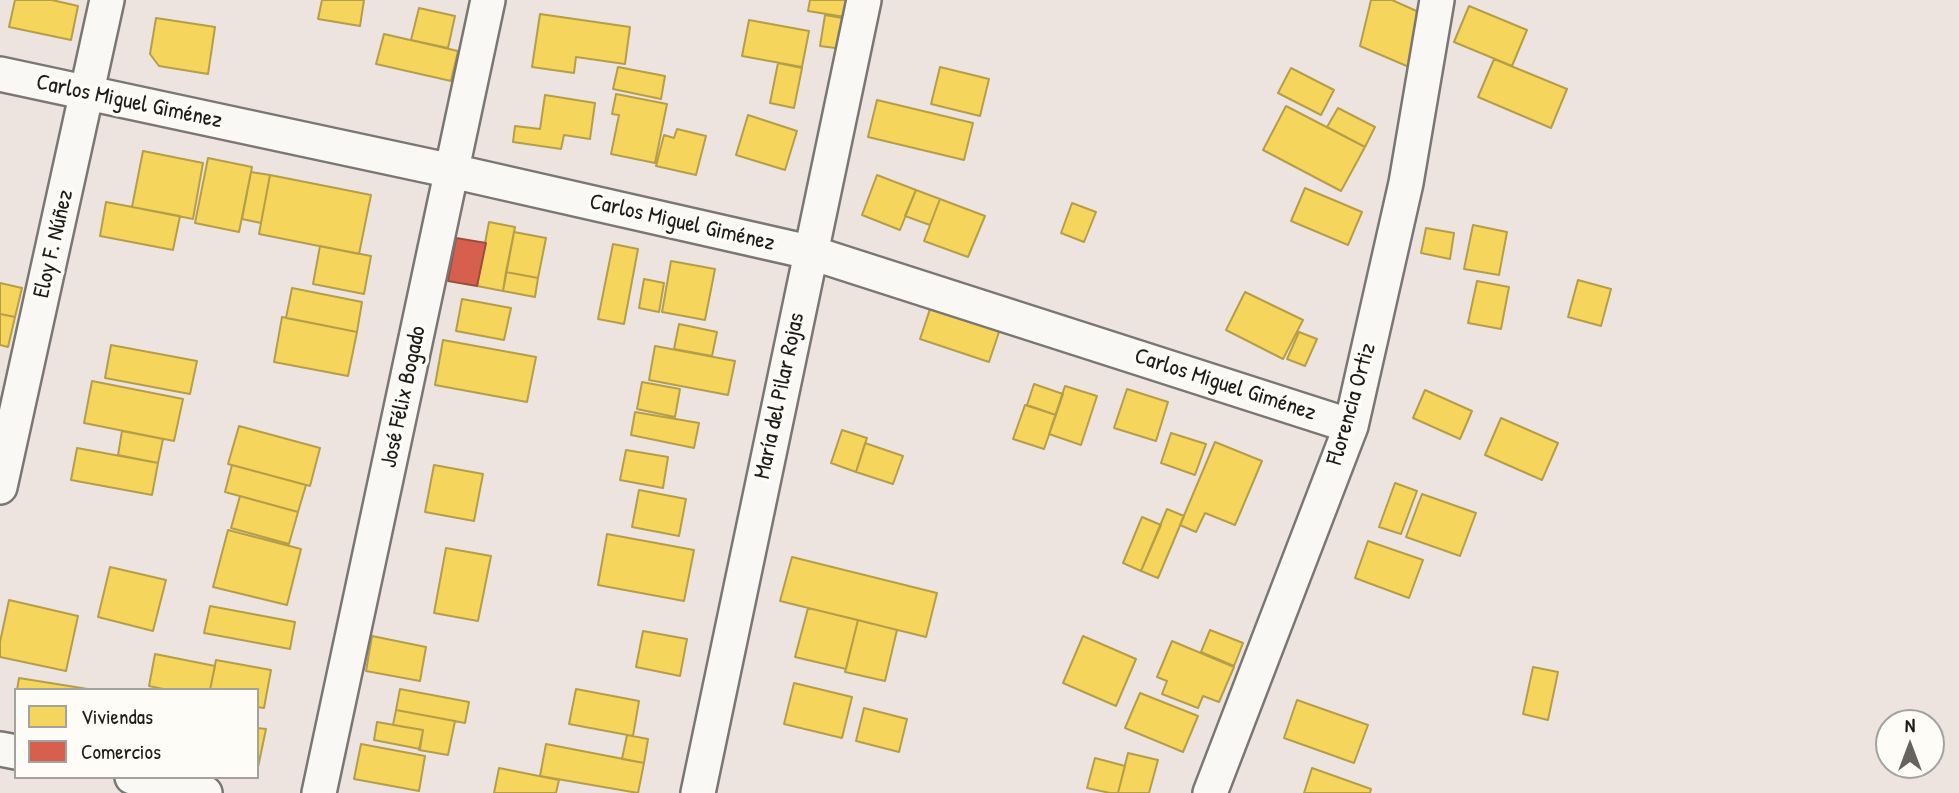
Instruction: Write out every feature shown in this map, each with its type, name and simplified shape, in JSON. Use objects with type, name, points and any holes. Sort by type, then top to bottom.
[{"type":"street","name":"Eloy F. Núñez","points":[[0,487],[107,0]]},
{"type":"street","name":"José Félix Bogado","points":[[319,793],[488,0]]},
{"type":"street","name":"María del Pilar Rojas","points":[[698,793],[864,0]]},
{"type":"street","name":"Florencia Ortiz","points":[[1210,793],[1351,426],[1406,183],[1437,0]]},
{"type":"street","name":"Carlos Miguel Giménez","points":[[0,74],[452,171],[810,252],[1351,426]]},
{"type":"street","points":[[141,779],[205,793]]},
{"type":"building: Viviendas","points":[[15,0],[52,0],[78,6],[71,40],[9,27]]},
{"type":"building: Viviendas","points":[[322,0],[364,0],[360,26],[318,19]]},
{"type":"building: Viviendas","points":[[810,0],[848,0],[845,17],[808,11]]},
{"type":"building: Viviendas","points":[[1371,0],[1392,0],[1421,13],[1409,67],[1360,46]]},
{"type":"building: Viviendas","points":[[1469,6],[1527,30],[1512,66],[1454,42]]},
{"type":"building: Viviendas","points":[[419,8],[455,16],[448,48],[411,40]]},
{"type":"building: Viviendas","points":[[540,14],[630,27],[625,64],[576,57],[574,73],[532,67]]},
{"type":"building: Viviendas","points":[[825,15],[848,19],[843,49],[820,46]]},
{"type":"building: Viviendas","points":[[156,18],[215,27],[208,74],[159,66],[150,54]]},
{"type":"building: Viviendas","points":[[749,20],[809,31],[802,67],[742,56]]},
{"type":"building: Viviendas","points":[[384,34],[458,51],[451,81],[376,64]]},
{"type":"building: Viviendas","points":[[1494,59],[1567,89],[1551,128],[1478,97]]},
{"type":"building: Viviendas","points":[[778,63],[802,68],[794,108],[770,103]]},
{"type":"building: Viviendas","points":[[618,67],[665,76],[661,99],[613,89]]},
{"type":"building: Viviendas","points":[[940,67],[989,79],[980,116],[931,104]]},
{"type":"building: Viviendas","points":[[1291,68],[1334,90],[1321,115],[1278,93]]},
{"type":"building: Viviendas","points":[[616,94],[667,104],[655,163],[611,154],[619,115],[612,114]]},
{"type":"building: Viviendas","points":[[545,95],[595,103],[590,139],[564,135],[561,149],[513,142],[515,126],[540,129]]},
{"type":"building: Viviendas","points":[[877,100],[973,123],[964,160],[868,137]]},
{"type":"building: Viviendas","points":[[1286,106],[1365,147],[1341,191],[1263,150]]},
{"type":"building: Viviendas","points":[[1338,108],[1375,127],[1365,147],[1327,127]]},
{"type":"building: Viviendas","points":[[748,115],[797,131],[785,170],[736,155]]},
{"type":"building: Viviendas","points":[[677,129],[706,136],[696,175],[656,166],[664,135],[674,138]]},
{"type":"building: Viviendas","points":[[143,151],[203,163],[193,219],[132,207]]},
{"type":"building: Viviendas","points":[[208,158],[252,167],[239,232],[195,223]]},
{"type":"building: Viviendas","points":[[251,172],[270,175],[261,223],[242,219]]},
{"type":"building: Viviendas","points":[[270,175],[371,195],[359,254],[259,234]]},
{"type":"building: Viviendas","points":[[877,175],[916,190],[900,230],[862,215]]},
{"type":"building: Viviendas","points":[[1305,188],[1362,212],[1348,245],[1291,221]]},
{"type":"building: Viviendas","points":[[916,190],[940,199],[930,225],[905,216]]},
{"type":"building: Viviendas","points":[[940,199],[985,216],[968,257],[924,241]]},
{"type":"building: Viviendas","points":[[106,202],[180,216],[173,250],[100,236]]},
{"type":"building: Viviendas","points":[[1072,203],[1096,212],[1084,242],[1061,233]]},
{"type":"building: Viviendas","points":[[489,222],[515,227],[503,291],[477,286]]},
{"type":"building: Viviendas","points":[[1473,225],[1507,232],[1499,275],[1464,269]]},
{"type":"building: Viviendas","points":[[1426,228],[1454,233],[1450,259],[1421,253]]},
{"type":"building: Viviendas","points":[[514,232],[546,238],[538,278],[506,272]]},
{"type":"building: Viviendas","points":[[613,244],[638,249],[624,324],[598,319]]},
{"type":"building: Viviendas","points":[[320,246],[371,256],[364,294],[313,284]]},
{"type":"building: Viviendas","points":[[671,261],[715,269],[705,320],[662,312]]},
{"type":"building: Viviendas","points":[[506,272],[538,278],[535,297],[503,291]]},
{"type":"building: Viviendas","points":[[644,279],[664,283],[659,312],[639,308]]},
{"type":"building: Viviendas","points":[[1578,280],[1611,289],[1601,326],[1568,317]]},
{"type":"building: Viviendas","points":[[1477,281],[1509,287],[1501,329],[1468,323]]},
{"type":"building: Viviendas","points":[[0,283],[22,288],[15,317],[0,314]]},
{"type":"building: Viviendas","points":[[292,288],[362,302],[357,332],[286,318]]},
{"type":"building: Viviendas","points":[[1245,292],[1303,320],[1283,359],[1226,330]]},
{"type":"building: Viviendas","points":[[462,299],[511,308],[504,340],[456,331]]},
{"type":"building: Viviendas","points":[[931,306],[1000,329],[989,362],[920,339]]},
{"type":"building: Viviendas","points":[[0,314],[15,317],[8,347],[0,345]]},
{"type":"building: Viviendas","points":[[282,317],[357,332],[348,376],[274,362]]},
{"type":"building: Viviendas","points":[[679,324],[717,332],[712,356],[674,349]]},
{"type":"building: Viviendas","points":[[1299,332],[1317,339],[1305,366],[1287,359]]},
{"type":"building: Viviendas","points":[[443,340],[536,357],[527,402],[435,385]]},
{"type":"building: Viviendas","points":[[111,345],[197,361],[190,394],[105,378]]},
{"type":"building: Viviendas","points":[[655,346],[735,361],[728,395],[649,380]]},
{"type":"building: Viviendas","points":[[92,381],[183,399],[174,441],[84,423]]},
{"type":"building: Viviendas","points":[[642,382],[680,389],[675,417],[637,409]]},
{"type":"building: Viviendas","points":[[1034,384],[1063,394],[1056,415],[1027,405]]},
{"type":"building: Viviendas","points":[[1065,386],[1097,396],[1081,445],[1049,434]]},
{"type":"building: Viviendas","points":[[1127,389],[1168,402],[1156,441],[1114,428]]},
{"type":"building: Viviendas","points":[[1425,390],[1472,411],[1460,439],[1413,418]]},
{"type":"building: Viviendas","points":[[1025,405],[1056,415],[1044,449],[1013,439]]},
{"type":"building: Viviendas","points":[[635,412],[699,423],[694,448],[631,435]]},
{"type":"building: Viviendas","points":[[1501,418],[1558,443],[1542,480],[1485,455]]},
{"type":"building: Viviendas","points":[[239,426],[320,448],[310,486],[228,464]]},
{"type":"building: Viviendas","points":[[842,430],[867,438],[856,472],[831,463]]},
{"type":"building: Viviendas","points":[[122,431],[163,439],[158,463],[118,455]]},
{"type":"building: Viviendas","points":[[1171,433],[1206,444],[1195,475],[1161,463]]},
{"type":"building: Viviendas","points":[[1215,442],[1262,461],[1235,525],[1205,513],[1196,532],[1180,525]]},
{"type":"building: Viviendas","points":[[865,443],[903,456],[893,484],[856,472]]},
{"type":"building: Viviendas","points":[[77,448],[158,463],[152,495],[71,480]]},
{"type":"building: Viviendas","points":[[626,450],[668,457],[663,488],[620,480]]},
{"type":"building: Viviendas","points":[[232,465],[306,485],[298,512],[225,492]]},
{"type":"building: Viviendas","points":[[434,465],[483,474],[474,521],[425,512]]},
{"type":"building: Viviendas","points":[[1395,483],[1417,491],[1401,534],[1379,527]]},
{"type":"building: Viviendas","points":[[639,490],[686,499],[679,536],[632,527]]},
{"type":"building: Viviendas","points":[[1422,494],[1476,513],[1460,556],[1406,537]]},
{"type":"building: Viviendas","points":[[240,496],[298,512],[289,544],[231,528]]},
{"type":"building: Viviendas","points":[[1167,509],[1184,516],[1158,578],[1141,571]]},
{"type":"building: Viviendas","points":[[1142,517],[1161,525],[1141,571],[1123,563]]},
{"type":"building: Viviendas","points":[[228,530],[301,549],[287,605],[213,587]]},
{"type":"building: Viviendas","points":[[607,534],[694,550],[684,601],[598,585]]},
{"type":"building: Viviendas","points":[[1368,541],[1423,560],[1409,598],[1355,578]]},
{"type":"building: Viviendas","points":[[446,548],[491,556],[478,621],[434,613]]},
{"type":"building: Viviendas","points":[[792,557],[937,593],[926,637],[780,601]]},
{"type":"building: Viviendas","points":[[110,567],[166,580],[153,631],[98,617]]},
{"type":"building: Viviendas","points":[[9,600],[78,616],[66,671],[0,657],[0,642]]},
{"type":"building: Viviendas","points":[[210,606],[295,622],[290,649],[204,633]]},
{"type":"building: Viviendas","points":[[808,608],[858,620],[846,669],[795,657]]},
{"type":"building: Viviendas","points":[[858,620],[897,630],[885,681],[845,672]]},
{"type":"building: Viviendas","points":[[1210,630],[1243,643],[1234,666],[1201,652]]},
{"type":"building: Viviendas","points":[[643,631],[687,639],[680,676],[636,667]]},
{"type":"building: Viviendas","points":[[372,636],[426,647],[420,681],[366,671]]},
{"type":"building: Viviendas","points":[[1083,636],[1136,659],[1116,706],[1063,683]]},
{"type":"building: Viviendas","points":[[1172,641],[1234,667],[1219,702],[1203,696],[1198,708],[1162,694],[1167,681],[1157,677]]},
{"type":"building: Viviendas","points":[[155,654],[215,666],[210,688],[149,686]]},
{"type":"building: Viviendas","points":[[216,660],[271,670],[264,708],[259,707],[259,688],[210,688]]},
{"type":"building: Viviendas","points":[[1533,667],[1558,672],[1548,720],[1523,714]]},
{"type":"building: Viviendas","points":[[19,678],[82,688],[17,688]]},
{"type":"building: Viviendas","points":[[794,683],[852,697],[842,738],[784,724]]},
{"type":"building: Viviendas","points":[[400,689],[469,702],[465,723],[396,710]]},
{"type":"building: Viviendas","points":[[576,689],[639,701],[633,736],[569,724]]},
{"type":"building: Viviendas","points":[[1140,693],[1198,716],[1183,752],[1125,728]]},
{"type":"building: Viviendas","points":[[1297,700],[1368,725],[1354,763],[1284,738]]},
{"type":"building: Viviendas","points":[[864,708],[907,719],[899,752],[856,741]]},
{"type":"building: Viviendas","points":[[396,710],[455,721],[448,755],[419,750],[423,730],[393,725]]},
{"type":"building: Viviendas","points":[[377,722],[423,730],[420,749],[374,740]]},
{"type":"building: Viviendas","points":[[259,728],[266,729],[259,762]]},
{"type":"building: Viviendas","points":[[627,735],[648,739],[644,763],[622,759]]},
{"type":"building: Viviendas","points":[[361,744],[425,756],[419,791],[354,779]]},
{"type":"building: Viviendas","points":[[546,744],[644,763],[638,793],[540,776]]},
{"type":"building: Viviendas","points":[[1128,753],[1158,760],[1149,793],[1118,793]]},
{"type":"building: Viviendas","points":[[1095,758],[1125,766],[1118,793],[1087,788]]},
{"type":"building: Viviendas","points":[[499,768],[559,780],[556,793],[494,793]]},
{"type":"building: Viviendas","points":[[1312,768],[1371,789],[1370,793],[1304,793]]},
{"type":"building: Comercios","points":[[456,238],[486,243],[477,286],[448,281]]}]
